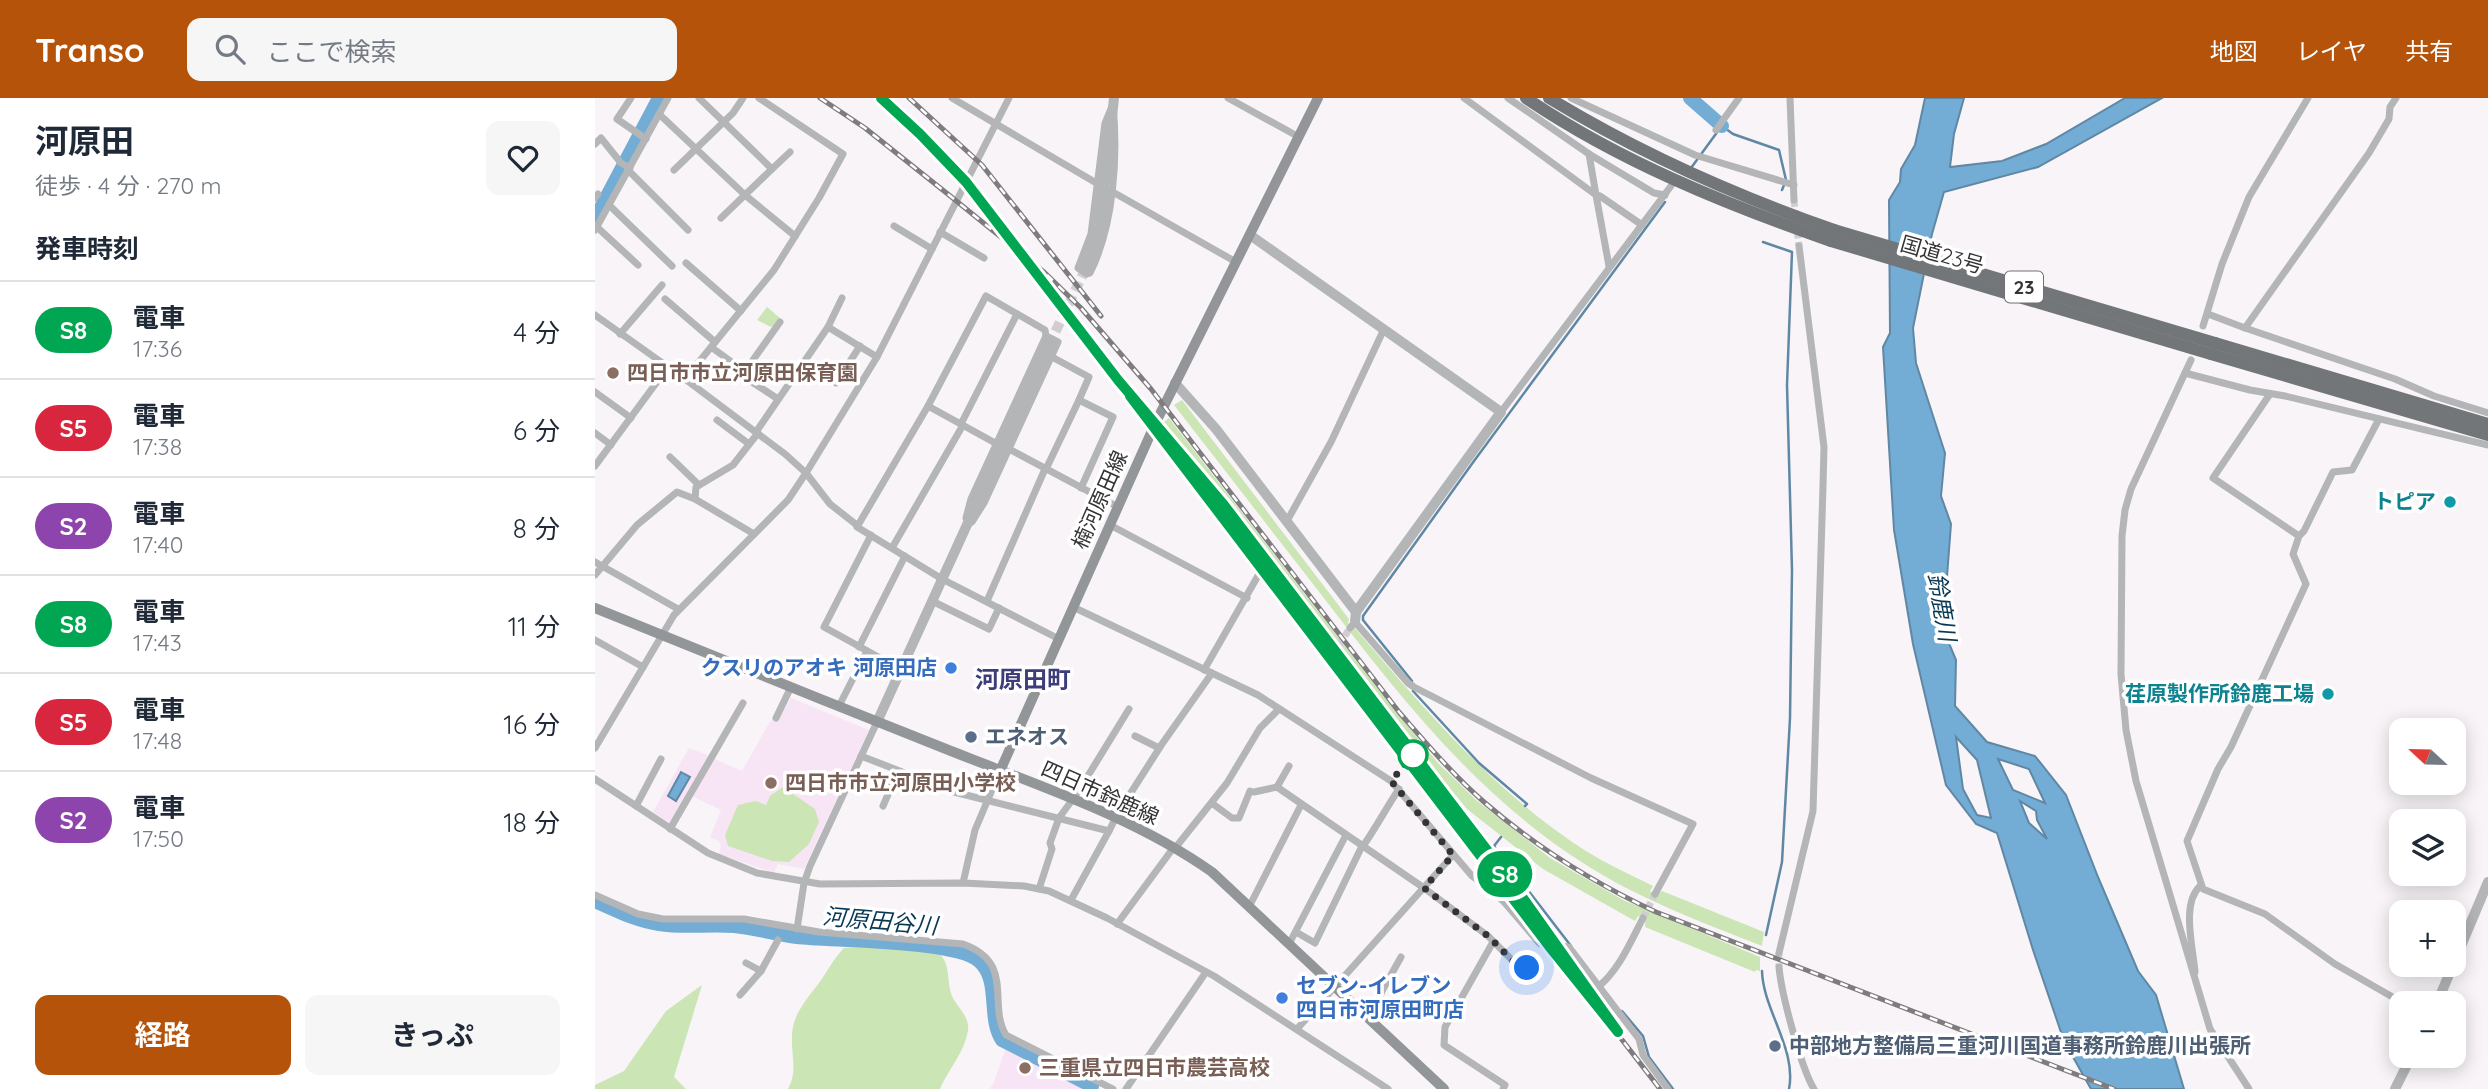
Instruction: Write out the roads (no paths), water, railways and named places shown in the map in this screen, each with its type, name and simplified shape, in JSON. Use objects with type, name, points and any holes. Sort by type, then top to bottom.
[{"type":"highway","name":"国道23号","points":[[1526,98],[1613,150],[1775,222],[1832,235],[2488,435]]},
{"type":"highway","name":"国道23号","points":[[1549,98],[1662,161],[1832,235]]},
{"type":"highway","name":"国道23号","points":[[2213,349],[2488,424]]},
{"type":"main road","name":"楠河原田線","points":[[1000,771],[1175,383],[1318,98]]},
{"type":"main road","name":"四日市鈴鹿線","points":[[595,608],[1072,800],[1175,847],[1212,872],[1444,1089]]},
{"type":"street","points":[[631,98],[617,119],[642,136]]},
{"type":"street","points":[[638,265],[596,228],[642,136],[668,98]]},
{"type":"street","points":[[699,98],[772,169]]},
{"type":"street","points":[[674,170],[724,122],[743,98]]},
{"type":"street","points":[[685,379],[774,270],[843,154],[759,98]]},
{"type":"street","points":[[952,98],[1098,184]]},
{"type":"street","points":[[595,748],[678,610],[789,499],[807,473],[877,357],[1009,98]]},
{"type":"street","points":[[1228,98],[1299,136]]},
{"type":"street","points":[[1464,98],[1596,195],[1642,225]]},
{"type":"street","points":[[1508,98],[1589,154],[1654,193],[1665,195]]},
{"type":"street","points":[[1571,98],[1698,156],[1792,184]]},
{"type":"street","points":[[1717,129],[1739,98]]},
{"type":"street","points":[[1790,98],[1794,201]]},
{"type":"street","points":[[2203,326],[2209,314],[2222,264],[2249,197],[2308,98]]},
{"type":"street","points":[[2245,328],[2369,153],[2389,118],[2390,107],[2396,98]]},
{"type":"street","points":[[1114,101],[1117,139],[1111,191],[1103,241],[1093,267],[1087,274],[1078,268],[1091,234],[1105,123],[1114,101]]},
{"type":"street","points":[[1087,266],[1100,227],[1114,101]]},
{"type":"street","points":[[659,114],[745,195],[795,236]]},
{"type":"street","points":[[595,144],[601,138],[688,230]]},
{"type":"street","points":[[721,218],[790,152]]},
{"type":"street","points":[[1589,154],[1609,266]]},
{"type":"street","points":[[1686,166],[1698,156]]},
{"type":"street","points":[[1354,621],[1501,412],[1671,186]]},
{"type":"street","points":[[1111,191],[1236,262]]},
{"type":"street","points":[[609,205],[672,265]]},
{"type":"street","points":[[894,226],[932,249]]},
{"type":"street","points":[[940,232],[984,258]]},
{"type":"street","points":[[1250,234],[1501,412]]},
{"type":"street","points":[[1779,953],[1813,811],[1823,500],[1824,447],[1799,246]]},
{"type":"street","points":[[686,263],[741,311]]},
{"type":"street","points":[[620,334],[662,285]]},
{"type":"street","points":[[797,929],[804,883],[810,866],[942,579],[1047,341],[1045,330],[986,296],[928,406],[858,526]]},
{"type":"street","points":[[695,499],[696,488],[733,465],[749,444],[828,327],[842,298]]},
{"type":"street","points":[[665,299],[747,373],[752,382],[778,399]]},
{"type":"street","points":[[892,548],[962,425],[1017,314]]},
{"type":"street","points":[[2209,314],[2488,413]]},
{"type":"street","points":[[595,315],[669,367],[807,473],[830,504],[858,526],[942,579],[1059,639]]},
{"type":"street","points":[[747,373],[780,322]]},
{"type":"street","points":[[828,327],[877,357]]},
{"type":"street","points":[[1287,522],[1331,442],[1384,329]]},
{"type":"street","points":[[961,535],[984,503],[1052,357],[1058,342],[1047,341]]},
{"type":"street","points":[[961,535],[971,499],[1047,341]]},
{"type":"street","points":[[836,383],[860,346]]},
{"type":"street","points":[[987,601],[1089,377],[1052,357]]},
{"type":"street","points":[[2191,360],[2131,489],[2125,510],[2120,598],[2121,674],[2126,730],[2136,780],[2210,1029],[2249,1089]]},
{"type":"street","points":[[596,463],[669,367]]},
{"type":"street","points":[[2185,373],[2488,445]]},
{"type":"street","points":[[1175,383],[1216,429],[1287,522],[1354,621],[1408,684],[1591,778],[1693,824],[1655,894]]},
{"type":"street","points":[[595,393],[631,418]]},
{"type":"street","points":[[2270,394],[2213,478],[2299,536]]},
{"type":"street","points":[[1079,400],[1113,417],[1081,488]]},
{"type":"street","points":[[928,406],[997,444]]},
{"type":"street","points":[[2379,419],[2352,470],[2333,472],[2299,536],[2293,554],[2306,584],[2187,837],[2203,889],[2265,914],[2335,964],[2389,995]]},
{"type":"street","points":[[717,420],[749,444]]},
{"type":"street","points":[[595,433],[611,444]]},
{"type":"street","points":[[1009,449],[1118,507]]},
{"type":"street","points":[[670,457],[699,485]]},
{"type":"street","points":[[595,575],[599,564],[637,525],[677,492],[695,499],[754,534]]},
{"type":"street","points":[[1110,525],[1247,598]]},
{"type":"street","points":[[871,535],[824,627],[900,669]]},
{"type":"street","points":[[859,647],[905,556]]},
{"type":"street","points":[[599,564],[678,610]]},
{"type":"street","points":[[1071,900],[1115,818],[1208,671],[1259,574]]},
{"type":"street","points":[[932,601],[989,629],[999,608]]},
{"type":"street","points":[[1073,607],[1258,695],[1391,781],[1472,876],[1493,891],[1540,944],[1569,947],[1639,1039],[1643,1055],[1668,1089]]},
{"type":"street","points":[[595,640],[642,667]]},
{"type":"street","points":[[839,706],[867,651]]},
{"type":"street","points":[[776,718],[791,687]]},
{"type":"street","points":[[670,828],[743,703]]},
{"type":"street","points":[[1039,889],[1059,818],[1129,709]]},
{"type":"street","points":[[1117,924],[1175,847],[1213,804],[1261,728],[1279,709]]},
{"type":"street","points":[[1135,736],[1159,748]]},
{"type":"street","points":[[861,755],[954,792],[1109,831]]},
{"type":"street","points":[[636,806],[661,759]]},
{"type":"street","points":[[1277,787],[1289,766]]},
{"type":"street","points":[[883,806],[898,771]]},
{"type":"street","points":[[963,883],[975,830],[1000,771]]},
{"type":"street","points":[[595,779],[708,853],[757,873],[804,883],[963,883],[1039,889],[1071,900],[1206,972],[1388,1089]]},
{"type":"street","points":[[1213,804],[1233,818],[1240,818],[1252,791],[1277,787],[1424,888],[1493,942],[1516,964],[1527,968]]},
{"type":"street","points":[[1296,932],[1315,943],[1362,846],[1399,789]]},
{"type":"street","points":[[1248,907],[1301,805]]},
{"type":"street","points":[[1289,944],[1346,835]]},
{"type":"street","points":[[1297,1029],[1453,855]]},
{"type":"street","points":[[2442,991],[2488,883]]},
{"type":"street","points":[[2196,983],[2189,908],[2192,895],[2200,886]]},
{"type":"street","points":[[595,895],[654,918],[744,919],[797,929],[963,944],[974,948],[994,971],[1002,1027],[1006,1035],[1113,1089]]},
{"type":"street","points":[[1598,987],[1608,978],[1626,951],[1643,918]]},
{"type":"street","points":[[740,995],[761,971],[778,940]]},
{"type":"street","points":[[1493,942],[1445,1027],[1444,1045],[1505,1085],[1503,1089]]},
{"type":"street","points":[[1371,1020],[1401,957]]},
{"type":"street","points":[[746,963],[761,971]]},
{"type":"street","points":[[1779,967],[1793,1025],[1814,1089]]},
{"type":"street","points":[[1126,1089],[1206,972]]},
{"type":"street","points":[[2395,1089],[2406,1068]]},
{"type":"water","name":"鈴鹿川","points":[[1925,98],[1964,98],[1954,134],[1950,167],[2002,161],[2046,144],[2125,98],[2162,98],[2038,167],[1944,192],[1932,234],[1913,328],[1916,363],[1945,453],[1941,496],[1951,524],[1943,629],[1956,660],[1955,706],[1987,742],[2035,756],[2066,795],[2138,971],[2156,995],[2184,1089],[2091,1089],[2064,1041],[1997,833],[1976,824],[1946,785],[1913,644],[1894,530],[1883,347],[1890,333],[1889,200],[1900,182],[1901,169],[1915,145]],"holes":[[[1956,737],[1977,760],[1991,818],[1977,815],[1963,789]],[[1998,759],[2029,769],[2045,803],[2013,790]],[[2020,801],[2036,811],[2037,820],[2047,839],[2029,823]]]},
{"type":"water","points":[[681,772],[690,777],[676,801],[668,796]]},
{"type":"waterway","name":"河原田谷川","points":[[595,219],[659,98]]},
{"type":"waterway","points":[[1690,98],[1722,126]]},
{"type":"waterway","points":[[1722,126],[1733,134],[1779,150],[1786,180],[1782,190]]},
{"type":"waterway","points":[[1691,168],[1718,131]]},
{"type":"waterway","points":[[1412,681],[1363,620],[1363,616],[1665,202]]},
{"type":"waterway","points":[[1763,242],[1792,252],[1787,385],[1792,570],[1790,718],[1782,862],[1766,935]]},
{"type":"waterway","points":[[1413,691],[1479,763],[1527,804],[1525,806]]},
{"type":"waterway","points":[[1501,837],[1494,846],[1571,946]]},
{"type":"waterway","name":"河原田谷川","points":[[595,901],[651,923],[734,926],[797,937],[921,945],[966,954],[979,961],[990,978],[995,1021],[1002,1040],[1092,1086]]},
{"type":"waterway","points":[[1762,971],[1768,1000],[1788,1059],[1789,1089]]},
{"type":"waterway","points":[[1622,1011],[1643,1036],[1649,1057],[1673,1089]]},
{"type":"tunnel","points":[[1794,200],[1799,246]]},
{"type":"tunnel","points":[[1049,345],[1087,266]]},
{"type":"tunnel","points":[[1339,645],[1350,628]]},
{"type":"tunnel","points":[[1643,918],[1655,894]]},
{"type":"tunnel","points":[[1779,953],[1779,967]]},
{"type":"railway","points":[[820,98],[865,128],[949,195],[1044,272],[1081,308],[1151,389],[1399,712],[1461,781],[1524,834],[1588,876],[1656,912],[2114,1089]]},
{"type":"railway","points":[[881,98],[945,161],[1003,230]]},
{"type":"railway","points":[[909,98],[982,165],[1101,316]]},
{"type":"railway","points":[[1041,280],[1326,656],[1660,1089]]},
{"type":"train","name":"S8","points":[[881,98],[966,182],[1118,380],[1224,505],[1516,888],[1618,1032],[1326,656],[1130,396]]},
{"type":"place","name":"四日市市立河原田保育園","points":[[613,373]]},
{"type":"place","name":"トピア","points":[[2450,502]]},
{"type":"place","name":"クスリのアオキ 河原田店","points":[[951,668]]},
{"type":"place","name":"荏原製作所鈴鹿工場","points":[[2328,694]]},
{"type":"place","name":"エネオス","points":[[971,737]]},
{"type":"place","name":"四日市市立河原田小学校","points":[[771,783]]},
{"type":"place","name":"セブン-イレブン 四日市河原田町店","points":[[1282,998]]},
{"type":"place","name":"中部地方整備局三重河川国道事務所鈴鹿川出張所","points":[[1775,1046]]},
{"type":"place","name":"三重県立四日市農芸高校","points":[[1025,1068]]},
{"type":"district","name":"河原田町","points":[[1023,680]]}]
